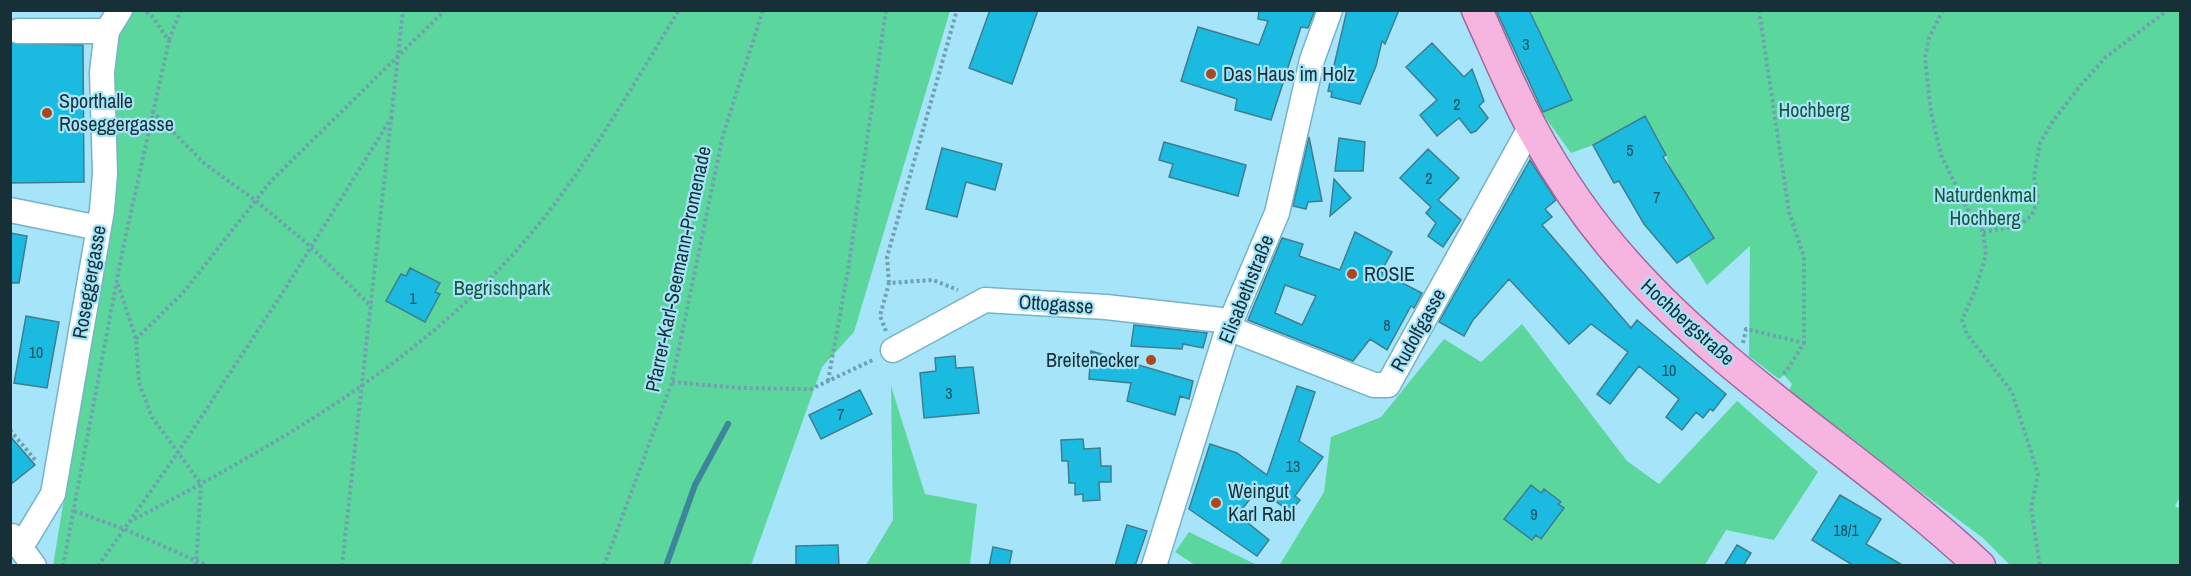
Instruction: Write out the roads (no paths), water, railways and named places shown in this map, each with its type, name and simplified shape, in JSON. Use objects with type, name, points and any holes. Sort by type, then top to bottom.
[{"type":"main road","name":"Hochbergstraße","points":[[1477,10],[1531,126],[1584,209],[1626,264],[1653,292],[1750,378],[1980,566]]},
{"type":"street","name":"Elisabethstraße","points":[[1154,566],[1229,324],[1277,213],[1312,60],[1330,10]]},
{"type":"street","points":[[18,31],[114,21]]},
{"type":"street","name":"Roseggergasse","points":[[22,549],[53,494],[99,228],[105,174],[102,72],[114,21]]},
{"type":"street","name":"Rudolfgasse","points":[[1229,324],[1374,385],[1388,385],[1531,126]]},
{"type":"street","points":[[10,210],[99,228]]},
{"type":"street","name":"Ottogasse","points":[[893,350],[985,300],[1106,308],[1229,324]]},
{"type":"waterway","points":[[666,566],[695,485],[728,424]]},
{"type":"place","name":"Das Haus im Holz","points":[[1211,74]]},
{"type":"place","name":"Sporthalle Roseggergasse","points":[[47,113]]},
{"type":"place","name":"ROSIE","points":[[1352,274]]},
{"type":"place","name":"Breitenecker","points":[[1151,360]]},
{"type":"place","name":"Weingut Karl Rabl","points":[[1216,503]]},
{"type":"park label","name":"Hochberg","points":[[1814,110]]},
{"type":"park label","name":"Naturdenkmal Hochberg","points":[[1985,206]]},
{"type":"park label","name":"Begrischpark","points":[[502,288]]}]
